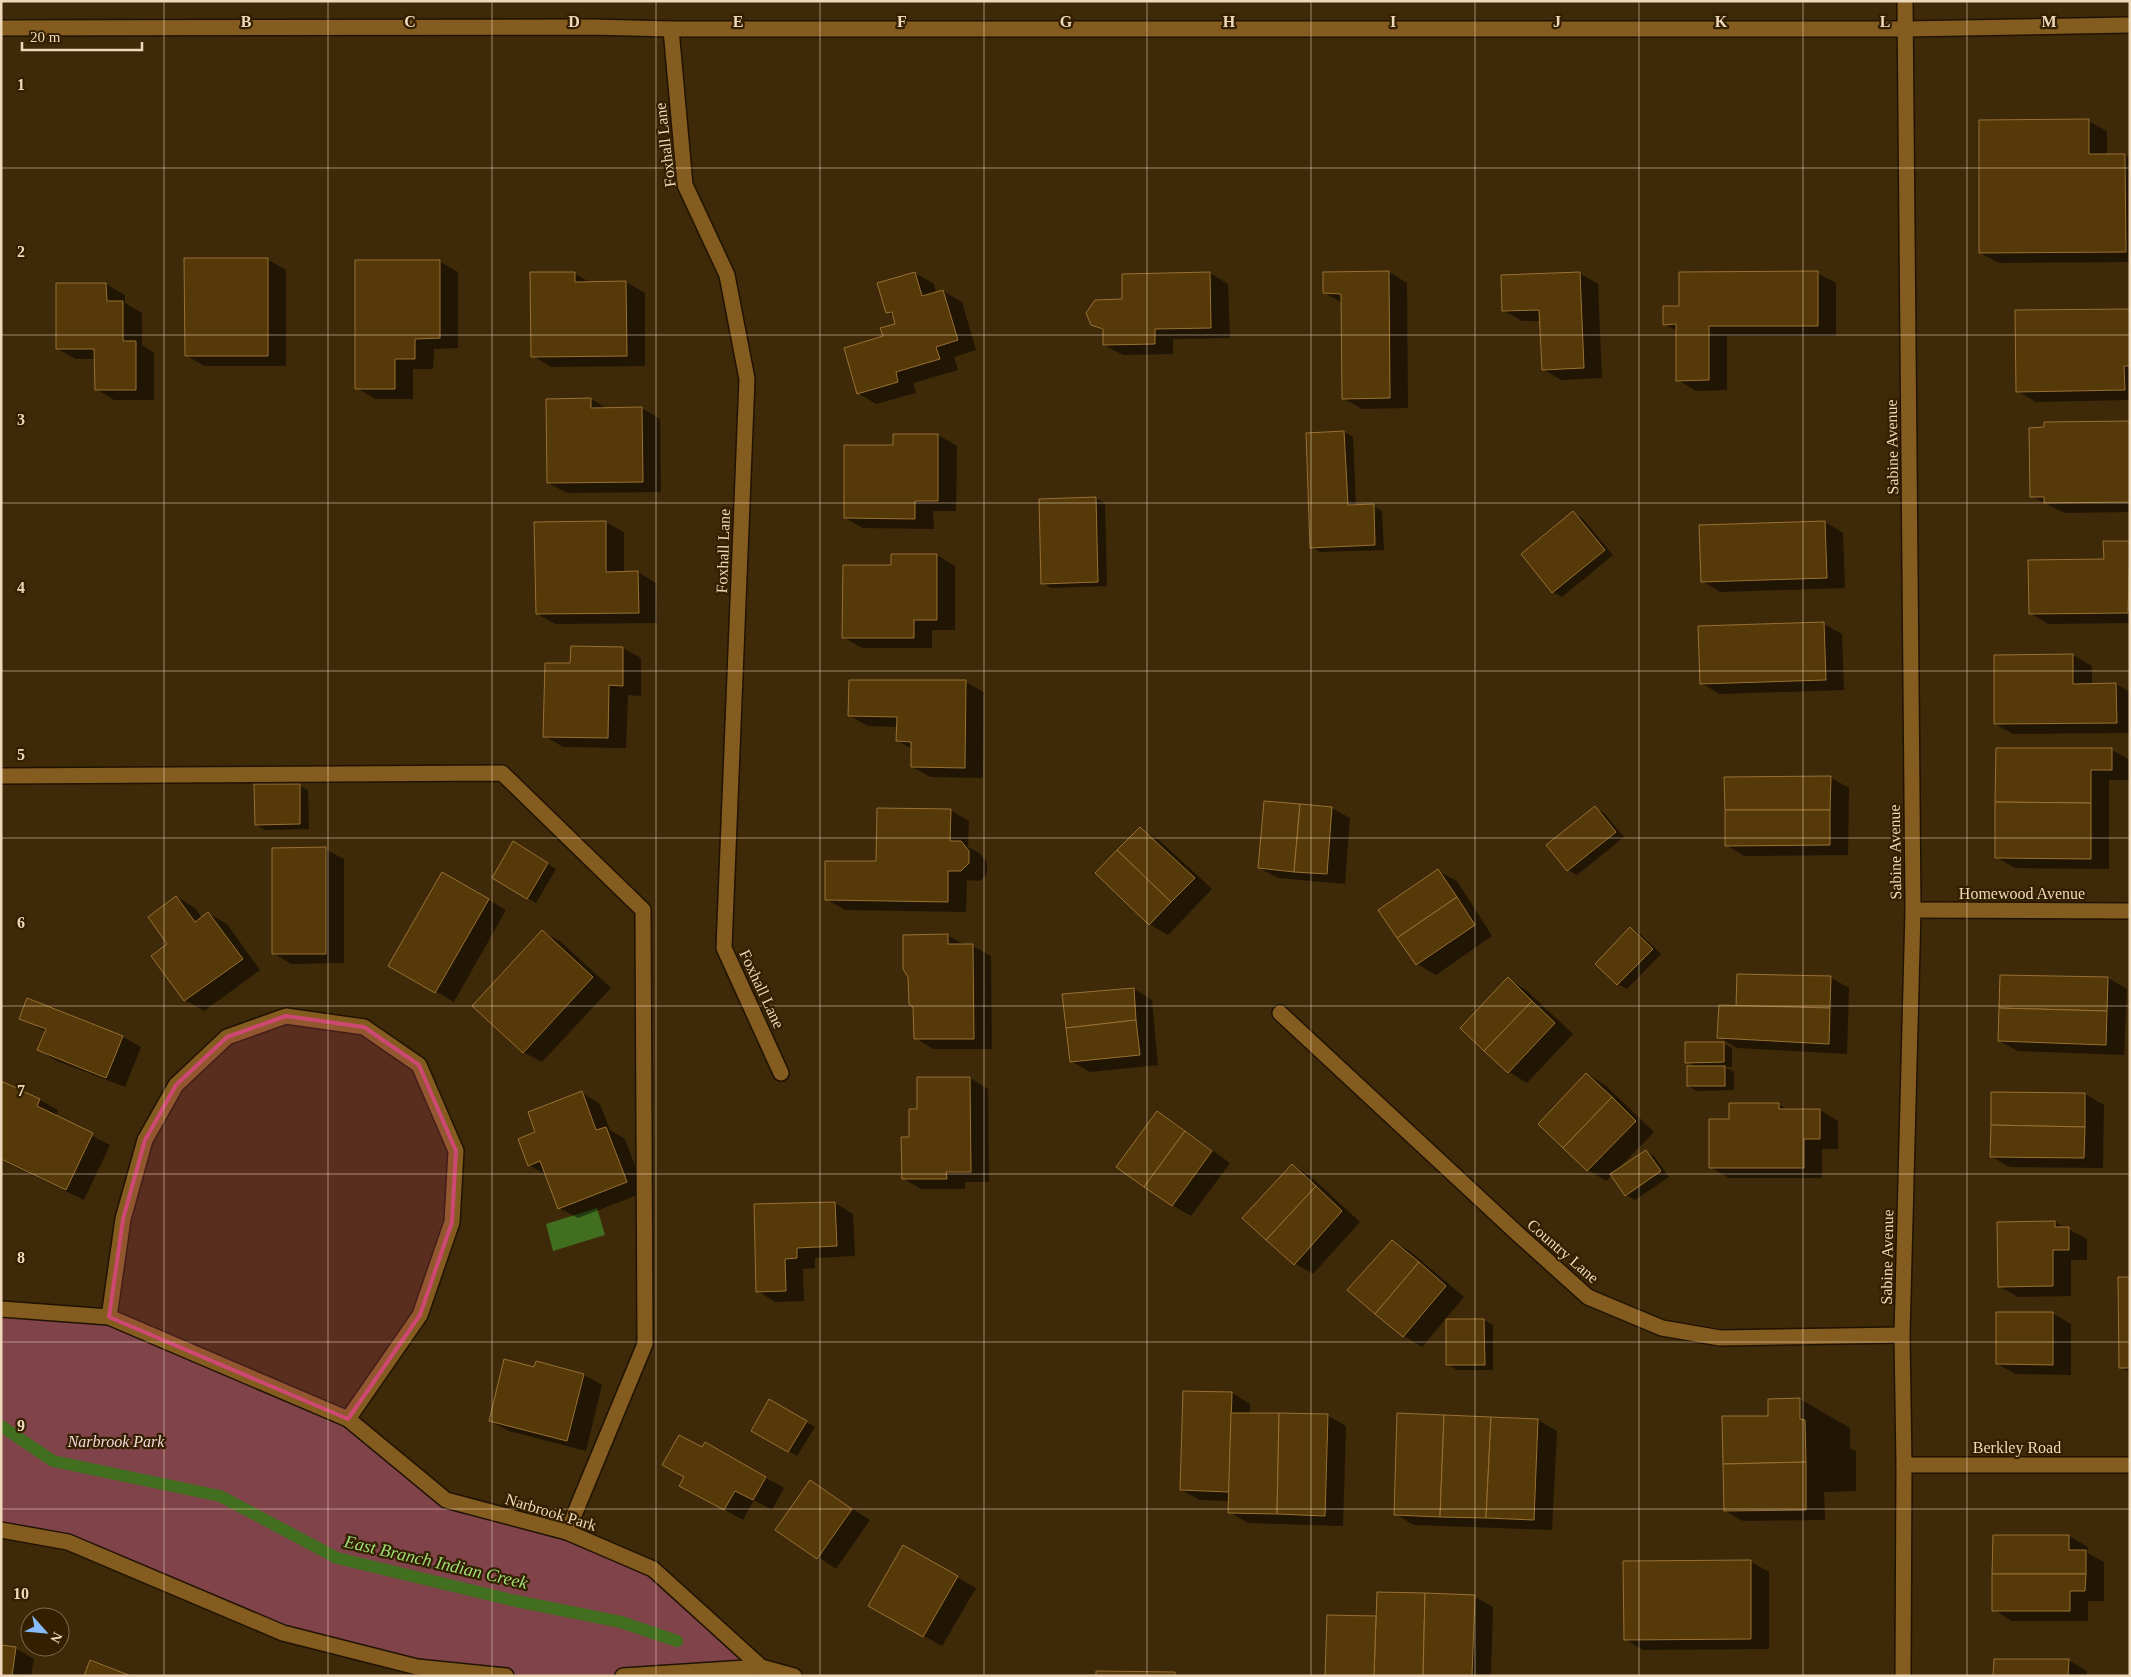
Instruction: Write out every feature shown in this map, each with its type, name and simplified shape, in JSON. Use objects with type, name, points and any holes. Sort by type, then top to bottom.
[{"type":"street","name":"Sabine Avenue","points":[[1903,1676],[1904,1465],[1902,1335],[1913,910],[1905,1]]},
{"type":"street","points":[[1,28],[1905,29],[2130,25]]},
{"type":"street","name":"Foxhall Lane","points":[[671,29],[685,185],[727,275],[748,379],[724,948],[781,1073]]},
{"type":"street","points":[[1,776],[502,773],[643,910],[645,1344],[566,1532]]},
{"type":"street","name":"Homewood Avenue","points":[[1913,910],[2130,911]]},
{"type":"street","name":"Country Lane","points":[[1280,1013],[1518,1236],[1588,1297],[1662,1328],[1720,1338],[1902,1335]]},
{"type":"street","points":[[109,1317],[123,1219],[145,1140],[176,1085],[227,1037],[286,1016],[364,1028],[419,1065],[456,1151],[452,1222],[420,1315],[348,1419]]},
{"type":"street","name":"Narbrook Park","points":[[1,1310],[109,1317],[348,1419],[446,1500],[566,1532],[653,1569],[761,1667]]},
{"type":"street","name":"Berkley Road","points":[[1904,1465],[2130,1465]]},
{"type":"street","points":[[1,1530],[68,1542],[283,1633],[417,1667],[506,1676]]},
{"type":"street","name":"Narbrook Park","points":[[623,1676],[761,1667],[794,1676]]},
{"type":"highlighted area","points":[[286,1016],[364,1027],[419,1065],[456,1151],[452,1222],[420,1315],[348,1419],[109,1317],[123,1219],[145,1140],[176,1085],[227,1037]]},
{"type":"green space","name":"Narbrook Park","points":[[1,1309],[109,1317],[348,1419],[446,1500],[566,1532],[653,1569],[761,1667],[623,1676],[506,1676],[417,1667],[283,1633],[68,1542],[1,1527]]},
{"type":"shaded area","points":[[597,1208],[605,1235],[553,1251],[546,1224]]},
{"type":"building","points":[[2089,119],[2089,154],[2125,154],[2126,252],[1979,253],[1979,120]]},
{"type":"building","points":[[184,258],[268,258],[268,356],[185,356]]},
{"type":"building","points":[[355,260],[440,260],[440,338],[415,339],[415,359],[395,359],[395,389],[355,389]]},
{"type":"building","points":[[1389,271],[1390,398],[1342,399],[1341,294],[1323,293],[1323,272]]},
{"type":"building","points":[[1818,271],[1818,326],[1709,326],[1709,380],[1676,381],[1676,324],[1663,325],[1663,306],[1679,306],[1679,272]]},
{"type":"building","points":[[530,272],[575,272],[575,282],[626,281],[627,356],[531,357]]},
{"type":"building","points":[[915,272],[922,296],[943,290],[958,340],[936,347],[940,359],[896,372],[898,382],[857,394],[844,348],[883,336],[880,328],[895,324],[892,312],[886,313],[877,283]]},
{"type":"building","points":[[1210,272],[1211,328],[1155,329],[1155,344],[1103,345],[1103,329],[1091,325],[1086,313],[1095,300],[1122,299],[1122,274]]},
{"type":"building","points":[[1580,272],[1584,368],[1542,370],[1539,310],[1502,311],[1501,275]]},
{"type":"building","points":[[56,283],[106,283],[107,301],[123,301],[123,341],[136,341],[136,390],[95,390],[94,349],[56,349]]},
{"type":"building","points":[[2130,309],[2130,366],[2124,366],[2125,390],[2016,392],[2015,310]]},
{"type":"building","points":[[591,398],[591,408],[642,407],[643,482],[547,483],[546,399]]},
{"type":"building","points":[[2130,421],[2130,502],[2044,503],[2044,497],[2030,497],[2029,428],[2044,427],[2044,422]]},
{"type":"building","points":[[1344,431],[1348,505],[1374,504],[1375,545],[1310,548],[1306,433]]},
{"type":"building","points":[[893,434],[938,434],[938,501],[915,501],[915,519],[844,518],[844,445],[893,445]]},
{"type":"building","points":[[1096,497],[1098,582],[1041,584],[1039,499]]},
{"type":"building","points":[[1573,511],[1605,550],[1552,593],[1521,554]]},
{"type":"building","points":[[606,521],[606,572],[638,571],[639,613],[536,614],[534,522]]},
{"type":"building","points":[[1825,521],[1827,578],[1701,582],[1699,525]]},
{"type":"building","points":[[2103,541],[2130,541],[2128,613],[2029,614],[2028,560],[2104,559]]},
{"type":"building","points":[[891,554],[937,554],[937,620],[914,620],[914,638],[842,638],[843,565],[891,565]]},
{"type":"building","points":[[1824,622],[1826,680],[1700,684],[1698,626]]},
{"type":"building","points":[[571,646],[623,647],[623,686],[609,685],[608,738],[543,737],[545,663],[570,663]]},
{"type":"building","points":[[2073,654],[2073,684],[2116,683],[2117,723],[1994,724],[1994,655]]},
{"type":"building","points":[[849,680],[966,680],[965,768],[911,767],[911,742],[896,741],[897,717],[848,716]]},
{"type":"building","points":[[1996,748],[2112,748],[2112,770],[2091,770],[2091,803],[1995,802]]},
{"type":"building","points":[[1831,776],[1830,810],[1725,810],[1724,777]]},
{"type":"building","points":[[254,784],[300,784],[300,824],[255,825]]},
{"type":"building","points":[[1264,801],[1300,804],[1294,872],[1258,868]]},
{"type":"building","points":[[1995,802],[2091,803],[2091,859],[1995,858]]},
{"type":"building","points":[[1300,804],[1332,807],[1327,874],[1294,872]]},
{"type":"building","points":[[1595,806],[1616,832],[1567,871],[1546,845]]},
{"type":"building","points":[[877,808],[951,809],[950,841],[961,841],[969,851],[969,863],[961,871],[948,871],[948,902],[825,900],[825,861],[876,861]]},
{"type":"building","points":[[1725,810],[1830,810],[1830,845],[1725,846]]},
{"type":"building","points":[[1140,827],[1195,878],[1171,902],[1117,850]]},
{"type":"building","points":[[513,841],[548,863],[527,899],[492,878]]},
{"type":"building","points":[[326,847],[326,954],[272,954],[272,848]]},
{"type":"building","points":[[1117,850],[1171,902],[1149,925],[1095,873]]},
{"type":"building","points":[[1438,869],[1457,897],[1397,938],[1378,910]]},
{"type":"building","points":[[442,872],[489,899],[435,993],[388,966]]},
{"type":"building","points":[[176,896],[195,922],[208,912],[243,959],[184,1001],[151,956],[167,944],[148,917]]},
{"type":"building","points":[[1457,897],[1475,925],[1416,965],[1397,938]]},
{"type":"building","points":[[1630,927],[1653,949],[1617,985],[1595,964]]},
{"type":"building","points":[[542,930],[593,977],[523,1053],[472,1006]]},
{"type":"building","points":[[948,934],[948,944],[973,944],[974,1039],[914,1039],[913,1007],[909,1004],[908,977],[903,969],[903,935]]},
{"type":"building","points":[[1737,974],[1831,976],[1830,1008],[1736,1006]]},
{"type":"building","points":[[2000,975],[2108,977],[2107,1011],[1999,1008]]},
{"type":"building","points":[[1508,977],[1532,1001],[1484,1051],[1460,1028]]},
{"type":"building","points":[[1134,988],[1136,1020],[1066,1028],[1062,994]]},
{"type":"building","points":[[27,998],[123,1036],[106,1078],[37,1050],[46,1029],[19,1019]]},
{"type":"building","points":[[1532,1001],[1555,1023],[1508,1073],[1484,1051]]},
{"type":"building","points":[[1719,1005],[1830,1008],[1829,1044],[1717,1038]]},
{"type":"building","points":[[1999,1008],[2107,1011],[2106,1045],[1998,1041]]},
{"type":"building","points":[[1136,1020],[1140,1055],[1070,1062],[1066,1028]]},
{"type":"building","points":[[1685,1042],[1724,1042],[1724,1062],[1685,1063]]},
{"type":"building","points":[[1687,1066],[1725,1066],[1725,1086],[1687,1086]]},
{"type":"building","points":[[1586,1073],[1612,1097],[1563,1148],[1538,1124]]},
{"type":"building","points":[[917,1077],[970,1077],[971,1172],[946,1172],[947,1179],[902,1179],[901,1137],[909,1137],[909,1109],[917,1109]]},
{"type":"building","points":[[1,1081],[40,1099],[37,1106],[93,1133],[66,1190],[1,1159]]},
{"type":"building","points":[[582,1091],[596,1130],[606,1127],[627,1182],[558,1209],[540,1161],[528,1166],[518,1139],[535,1132],[528,1112]]},
{"type":"building","points":[[1991,1092],[2085,1093],[2085,1127],[1991,1125]]},
{"type":"building","points":[[1612,1097],[1636,1121],[1587,1171],[1563,1148]]},
{"type":"building","points":[[1729,1103],[1779,1103],[1779,1109],[1820,1109],[1820,1139],[1804,1139],[1804,1168],[1709,1168],[1709,1119],[1729,1119]]},
{"type":"building","points":[[1157,1111],[1185,1131],[1144,1187],[1116,1167]]},
{"type":"building","points":[[1991,1125],[2085,1127],[2084,1158],[1990,1157]]},
{"type":"building","points":[[1185,1131],[1212,1151],[1172,1206],[1144,1187]]},
{"type":"building","points":[[1646,1150],[1661,1171],[1625,1196],[1610,1174]]},
{"type":"building","points":[[1292,1164],[1316,1186],[1266,1240],[1242,1218]]},
{"type":"building","points":[[1316,1186],[1342,1211],[1294,1265],[1266,1240]]},
{"type":"building","points":[[835,1202],[837,1246],[797,1248],[797,1258],[785,1259],[786,1291],[756,1292],[754,1204]]},
{"type":"building","points":[[2055,1221],[2055,1227],[2069,1227],[2069,1250],[2053,1250],[2053,1286],[1998,1287],[1997,1222]]},
{"type":"building","points":[[1392,1240],[1419,1262],[1375,1314],[1347,1290]]},
{"type":"building","points":[[1419,1262],[1446,1286],[1403,1337],[1375,1314]]},
{"type":"building","points":[[2118,1277],[2130,1277],[2130,1368],[2119,1368]]},
{"type":"building","points":[[1996,1312],[2053,1312],[2053,1365],[1996,1364]]},
{"type":"building","points":[[1446,1319],[1484,1319],[1485,1365],[1446,1365]]},
{"type":"building","points":[[504,1359],[534,1367],[536,1361],[584,1374],[567,1441],[489,1421]]},
{"type":"building","points":[[1183,1391],[1232,1392],[1229,1492],[1180,1490]]},
{"type":"building","points":[[1800,1398],[1800,1419],[1805,1420],[1806,1462],[1723,1464],[1722,1416],[1768,1416],[1768,1399]]},
{"type":"building","points":[[769,1399],[807,1421],[788,1452],[751,1431]]},
{"type":"building","points":[[1231,1413],[1279,1413],[1277,1514],[1228,1513]]},
{"type":"building","points":[[1279,1413],[1328,1414],[1325,1516],[1277,1514]]},
{"type":"building","points":[[1397,1413],[1444,1415],[1440,1517],[1394,1515]]},
{"type":"building","points":[[1444,1415],[1491,1417],[1486,1518],[1440,1517]]},
{"type":"building","points":[[1491,1417],[1538,1419],[1534,1520],[1486,1518]]},
{"type":"building","points":[[679,1435],[702,1447],[705,1442],[766,1477],[753,1500],[735,1491],[724,1510],[679,1486],[684,1477],[662,1465]]},
{"type":"building","points":[[1806,1462],[1806,1510],[1724,1511],[1723,1464]]},
{"type":"building","points":[[810,1480],[852,1509],[817,1559],[775,1530]]},
{"type":"building","points":[[1993,1535],[2069,1535],[2069,1550],[2086,1550],[2086,1574],[1992,1574]]},
{"type":"building","points":[[903,1545],[958,1576],[923,1637],[868,1606]]},
{"type":"building","points":[[1751,1560],[1751,1639],[1624,1640],[1623,1561]]},
{"type":"building","points":[[1992,1574],[2086,1574],[2085,1591],[2070,1591],[2070,1611],[1992,1611]]},
{"type":"building","points":[[1377,1592],[1425,1593],[1423,1676],[1374,1676]]},
{"type":"building","points":[[1425,1593],[1475,1595],[1472,1676],[1423,1676]]},
{"type":"building","points":[[1327,1615],[1376,1616],[1374,1676],[1325,1676]]},
{"type":"building","points":[[1,1645],[16,1647],[12,1676],[1,1676]]},
{"type":"building","points":[[1994,1659],[2069,1659],[2068,1676],[1993,1676]]},
{"type":"building","points":[[90,1660],[131,1676],[84,1676]]},
{"type":"building","points":[[1096,1671],[1175,1672],[1175,1676],[1081,1676],[1096,1675]]},
{"type":"waterway","name":"East Branch Indian Creek","points":[[1,1426],[53,1461],[220,1496],[337,1558],[516,1601],[621,1622],[677,1641]]}]
